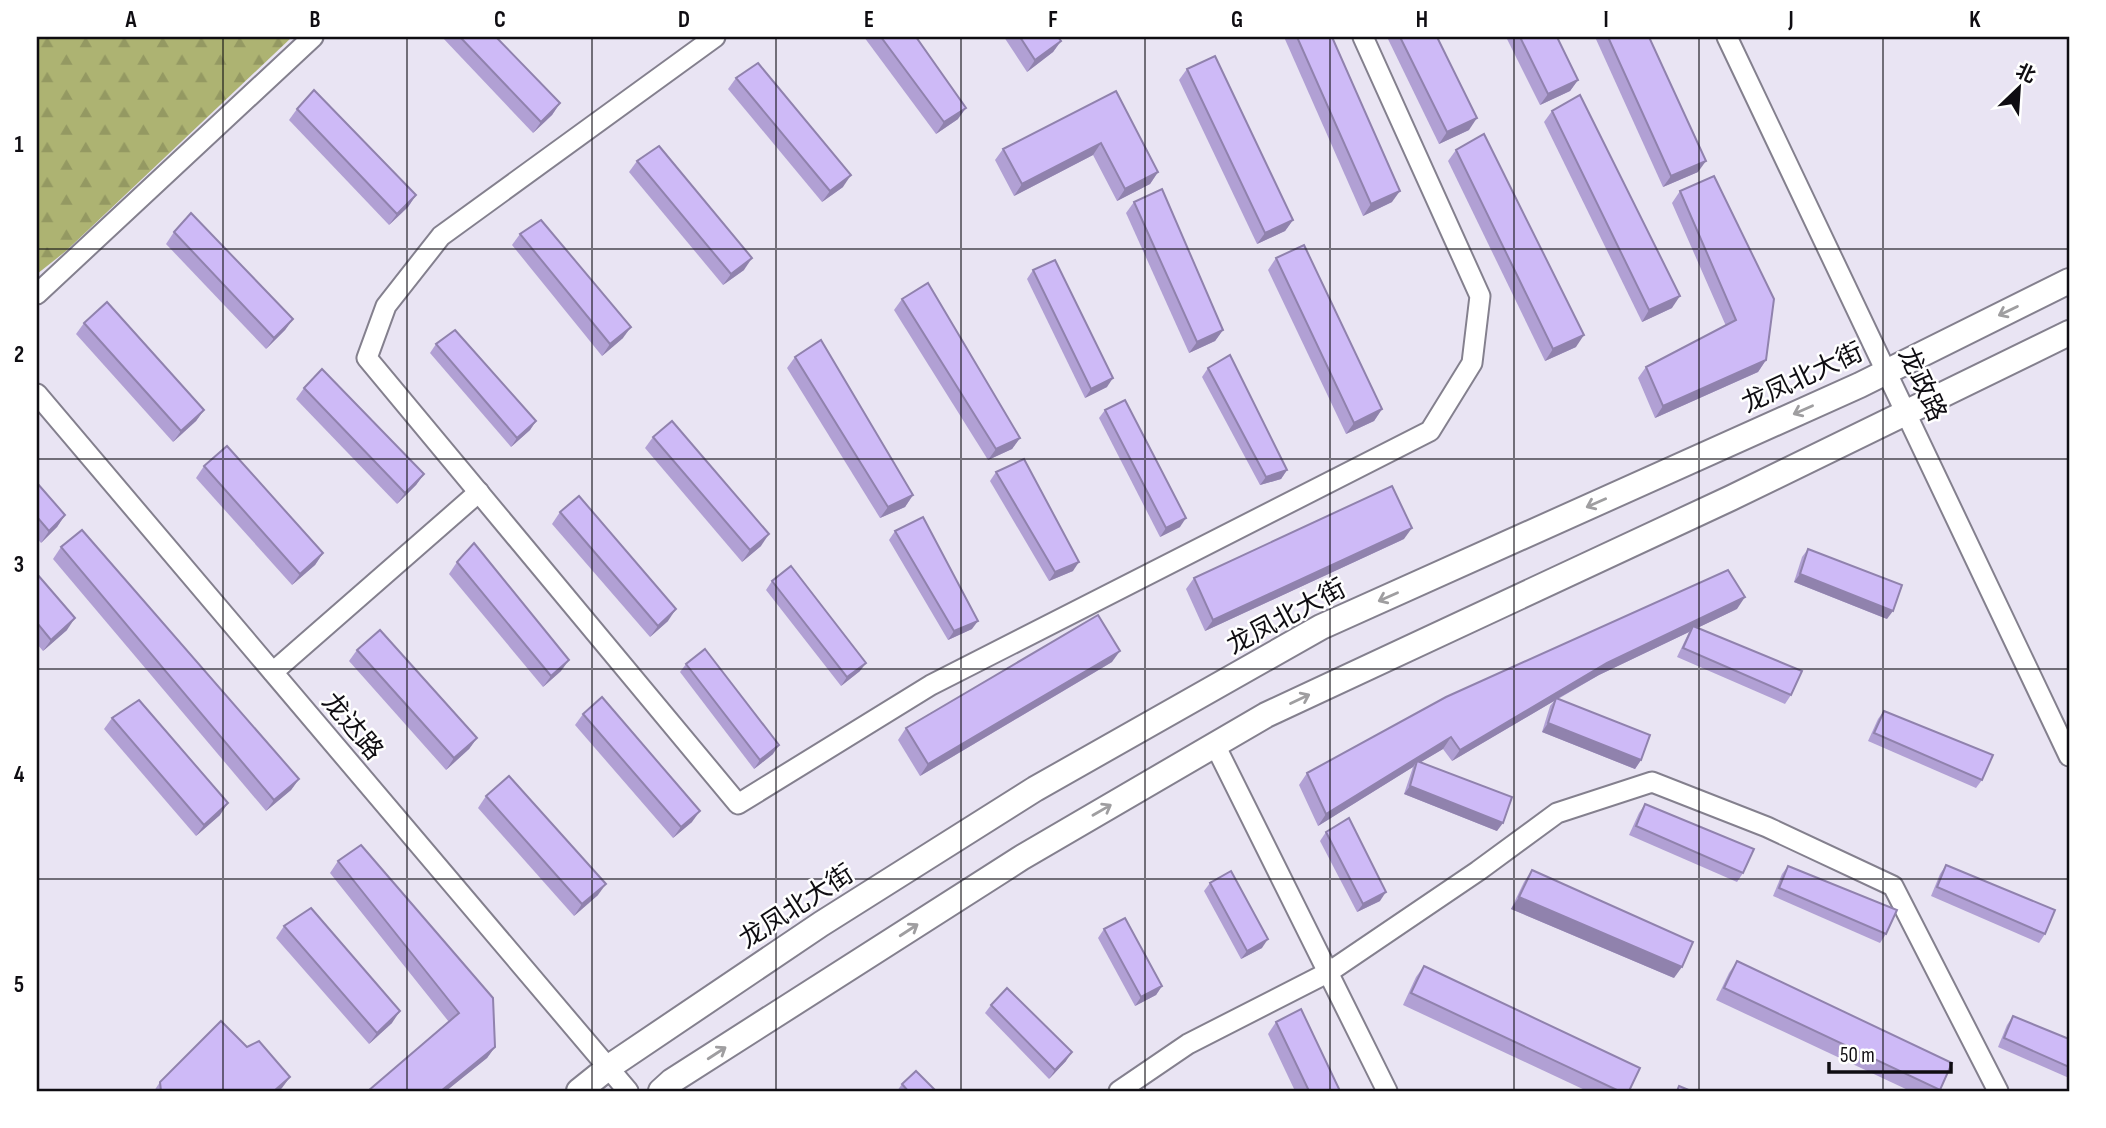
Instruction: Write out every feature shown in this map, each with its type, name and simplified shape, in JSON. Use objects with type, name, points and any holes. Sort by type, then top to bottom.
[{"type":"main road","name":"龙凤北大街","points":[[579,1091],[609,1067],[821,925],[1035,789],[1321,627],[1888,371],[2069,281]]},
{"type":"main road","points":[[661,1091],[672,1081],[1021,858],[1266,715],[1731,498],[2069,333]]},
{"type":"street","points":[[37,294],[313,37]]},
{"type":"street","points":[[715,37],[441,236],[386,306],[367,358],[738,804],[931,685],[1430,431],[1472,363],[1480,296],[1363,37]]},
{"type":"street","name":"龙政路","points":[[1727,37],[2069,756]]},
{"type":"street","name":"龙达路","points":[[37,394],[628,1091]]},
{"type":"street","points":[[273,672],[479,492]]},
{"type":"street","points":[[1215,745],[1387,1091]]},
{"type":"street","points":[[1119,1091],[1188,1044],[1329,972],[1478,871],[1557,813],[1652,782],[1767,827],[1893,887],[1998,1091]]},
{"type":"green space","points":[[37,37],[292,37],[66,251],[37,274]]},
{"type":"building","points":[[460,37],[496,37],[560,103],[541,122]]},
{"type":"building","points":[[881,37],[916,37],[966,108],[944,122]]},
{"type":"building","points":[[1020,37],[1058,37],[1061,41],[1035,60]]},
{"type":"building","points":[[1297,37],[1332,37],[1400,191],[1371,204]]},
{"type":"building","points":[[1400,37],[1437,37],[1477,118],[1447,132]]},
{"type":"building","points":[[1520,37],[1557,37],[1578,80],[1548,94]]},
{"type":"building","points":[[1608,37],[1649,37],[1706,161],[1671,176]]},
{"type":"building","points":[[1215,56],[1293,220],[1265,233],[1187,69]]},
{"type":"building","points":[[758,63],[851,175],[830,191],[736,78]]},
{"type":"building","points":[[314,90],[416,195],[397,214],[297,109]]},
{"type":"building","points":[[1116,91],[1158,172],[1125,189],[1101,143],[1022,184],[1003,149]]},
{"type":"building","points":[[1580,95],[1680,296],[1649,310],[1552,111]]},
{"type":"building","points":[[1484,134],[1584,335],[1553,349],[1456,150]]},
{"type":"building","points":[[659,146],[752,258],[731,274],[637,161]]},
{"type":"building","points":[[1714,176],[1774,299],[1766,360],[1663,406],[1646,367],[1736,320],[1680,191]]},
{"type":"building","points":[[1162,189],[1223,330],[1197,342],[1134,202]]},
{"type":"building","points":[[191,213],[293,319],[274,338],[174,232]]},
{"type":"building","points":[[541,220],[631,327],[610,344],[520,234]]},
{"type":"building","points":[[1304,245],[1382,409],[1354,423],[1276,258]]},
{"type":"building","points":[[1055,260],[1113,378],[1091,389],[1033,270]]},
{"type":"building","points":[[928,283],[1020,438],[996,449],[902,299]]},
{"type":"building","points":[[107,302],[204,410],[181,431],[84,323]]},
{"type":"building","points":[[455,330],[536,421],[517,438],[436,344]]},
{"type":"building","points":[[821,340],[913,495],[888,507],[795,357]]},
{"type":"building","points":[[1230,355],[1287,470],[1266,477],[1208,368]]},
{"type":"building","points":[[322,369],[424,474],[405,493],[304,388]]},
{"type":"building","points":[[1125,400],[1186,518],[1166,528],[1105,410]]},
{"type":"building","points":[[672,421],[769,534],[750,550],[653,437]]},
{"type":"building","points":[[227,446],[323,553],[300,574],[204,466]]},
{"type":"building","points":[[1024,459],[1079,562],[1055,572],[996,472]]},
{"type":"building","points":[[37,483],[65,515],[49,531],[37,517]]},
{"type":"building","points":[[1392,486],[1412,528],[1213,620],[1194,578]]},
{"type":"building","points":[[579,496],[676,609],[658,626],[560,512]]},
{"type":"building","points":[[923,517],[978,621],[954,631],[895,531]]},
{"type":"building","points":[[82,530],[299,779],[274,800],[61,547]]},
{"type":"building","points":[[474,543],[569,660],[551,676],[457,562]]},
{"type":"building","points":[[1808,549],[1902,585],[1893,611],[1800,574]]},
{"type":"building","points":[[791,566],[866,663],[847,677],[772,581]]},
{"type":"building","points":[[1728,570],[1745,597],[1607,663],[1460,750],[1451,737],[1326,814],[1307,773],[1446,697]]},
{"type":"building","points":[[37,574],[75,618],[51,640],[37,623]]},
{"type":"building","points":[[1098,615],[1120,651],[928,764],[906,728]]},
{"type":"building","points":[[1693,626],[1802,671],[1791,695],[1683,648]]},
{"type":"building","points":[[380,630],[477,738],[454,758],[357,650]]},
{"type":"building","points":[[705,649],[779,745],[760,760],[686,664]]},
{"type":"building","points":[[602,697],[700,811],[681,827],[583,714]]},
{"type":"building","points":[[1556,698],[1650,735],[1641,760],[1548,723]]},
{"type":"building","points":[[139,700],[228,803],[204,825],[112,718]]},
{"type":"building","points":[[1884,711],[1993,755],[1982,780],[1874,733]]},
{"type":"building","points":[[1417,761],[1512,797],[1503,823],[1410,786]]},
{"type":"building","points":[[509,776],[606,884],[582,904],[486,796]]},
{"type":"building","points":[[1645,804],[1754,849],[1743,873],[1636,826]]},
{"type":"building","points":[[1349,818],[1386,892],[1363,904],[1326,832]]},
{"type":"building","points":[[361,845],[493,998],[495,1047],[441,1091],[368,1091],[459,1013],[338,861]]},
{"type":"building","points":[[1946,865],[2055,910],[2045,934],[1937,887]]},
{"type":"building","points":[[1788,866],[1897,910],[1886,934],[1779,888]]},
{"type":"building","points":[[1532,870],[1693,942],[1682,967],[1519,897]]},
{"type":"building","points":[[1231,871],[1268,939],[1247,951],[1210,883]]},
{"type":"building","points":[[311,908],[400,1011],[377,1033],[284,926]]},
{"type":"building","points":[[1125,918],[1162,986],[1141,997],[1104,929]]},
{"type":"building","points":[[1737,961],[1952,1063],[1940,1090],[1724,988]]},
{"type":"building","points":[[1424,966],[1640,1068],[1629,1091],[1619,1091],[1411,993]]},
{"type":"building","points":[[1007,988],[1072,1052],[1055,1070],[991,1005]]},
{"type":"building","points":[[1301,1009],[1340,1091],[1309,1091],[1276,1022]]},
{"type":"building","points":[[2013,1016],[2069,1039],[2069,1067],[2004,1038]]},
{"type":"building","points":[[221,1021],[247,1047],[259,1041],[290,1077],[274,1091],[161,1091],[160,1082]]},
{"type":"building","points":[[916,1071],[936,1091],[908,1091],[902,1084]]},
{"type":"building","points":[[1679,1086],[1691,1091],[1677,1091]]}]
